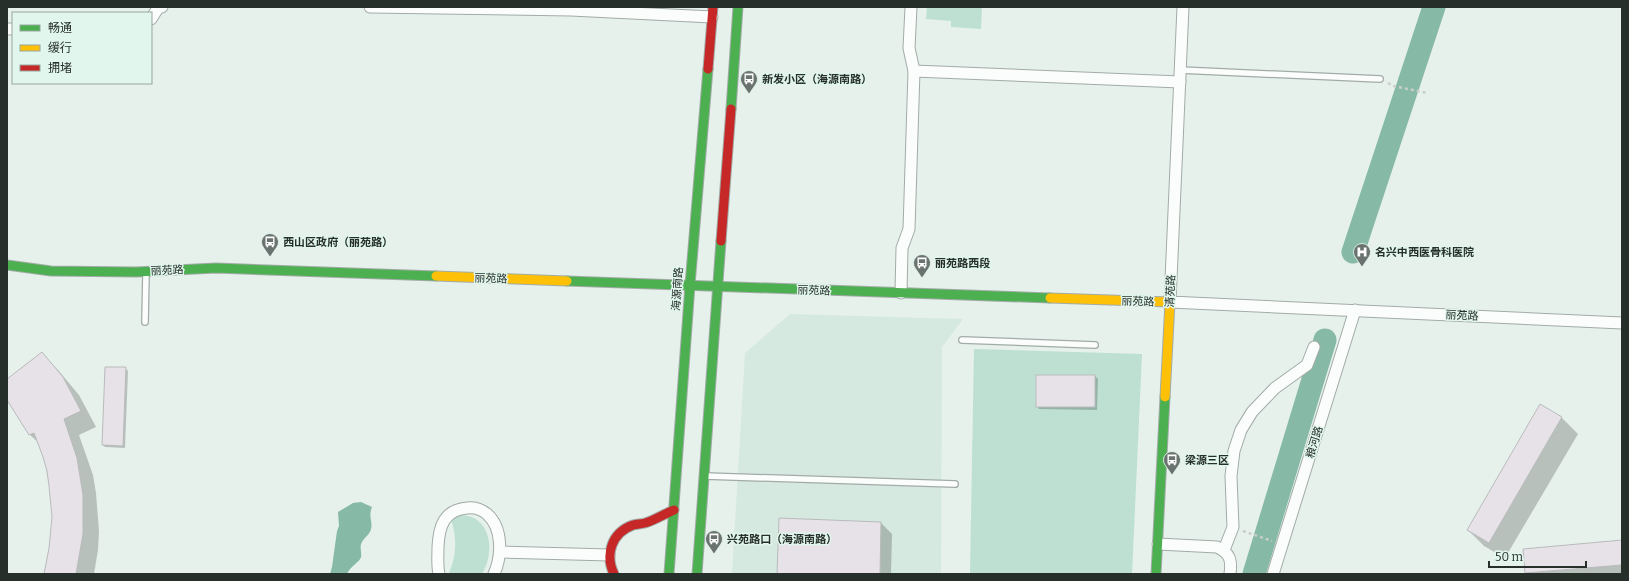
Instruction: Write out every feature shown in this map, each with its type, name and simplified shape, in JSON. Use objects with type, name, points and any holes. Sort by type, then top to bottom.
[{"type":"street","points":[[152,17],[158,8],[162,7]]},
{"type":"street","points":[[370,7],[713,12]]},
{"type":"street","points":[[697,574],[738,7]]},
{"type":"street","points":[[901,293],[902,248],[909,229],[914,71],[909,48],[911,7]]},
{"type":"street","name":"清苑路","points":[[1156,574],[1183,7]]},
{"type":"street","name":"海源南路","points":[[669,574],[690,285],[713,12]]},
{"type":"street","points":[[914,71],[1180,82]]},
{"type":"street","name":"丽苑路","points":[[7,266],[51,271],[146,271],[216,268],[1170,302],[1622,323]]},
{"type":"street","name":"粮河路","points":[[1272,574],[1355,310]]},
{"type":"street","points":[[1224,550],[1233,527],[1232,476],[1234,450],[1241,430],[1252,412],[1275,388],[1308,365],[1314,347]]},
{"type":"street","points":[[439,574],[437,567],[441,526],[450,513],[457,509],[472,507],[487,514],[494,524],[499,539],[500,552],[498,564],[494,574]]},
{"type":"street","points":[[614,574],[610,566],[609,551],[612,543],[622,531],[628,527],[644,523],[674,510]]},
{"type":"street","points":[[1158,544],[1217,547],[1224,550],[1232,563],[1230,574]]},
{"type":"street","points":[[500,552],[609,555]]},
{"type":"lane","points":[[1180,70],[1380,79]]},
{"type":"lane","points":[[145,322],[146,271]]},
{"type":"lane","points":[[962,340],[1095,345]]},
{"type":"lane","points":[[704,476],[955,484]]},
{"type":"path","points":[[1393,86],[1428,93]]},
{"type":"path","points":[[1254,535],[1282,544]]},
{"type":"shaded area","points":[[927,7],[982,7],[981,29],[951,27],[951,21],[926,19]]},
{"type":"shaded area","points":[[790,314],[963,319],[942,347],[941,574],[732,574],[745,353]]},
{"type":"shaded area","points":[[974,349],[1142,354],[1132,574],[970,574]]},
{"type":"shaded area","points":[[361,502],[372,507],[370,514],[371,529],[361,544],[360,559],[347,574],[330,574],[339,526],[338,512],[353,503]]},
{"type":"shaded area","points":[[459,515],[470,516],[478,521],[484,527],[488,536],[489,555],[482,574],[449,573],[455,553],[455,540],[451,519]]},
{"type":"building","points":[[42,352],[63,377],[81,411],[64,419],[77,458],[83,495],[83,534],[76,574],[44,574],[49,548],[52,517],[47,471],[34,433],[29,435],[7,400],[7,379]]},
{"type":"building","points":[[105,367],[126,367],[123,446],[102,445]]},
{"type":"building","points":[[1036,375],[1095,375],[1095,407],[1036,407]]},
{"type":"building","points":[[1540,404],[1562,417],[1489,543],[1467,530]]},
{"type":"building","points":[[779,518],[881,522],[880,574],[777,574]]},
{"type":"building","points":[[1622,540],[1622,565],[1525,573],[1523,549]]},
{"type":"waterway","points":[[1353,252],[1434,7]]},
{"type":"waterway","points":[[1254,574],[1325,340]]},
{"type":"traffic: fast","points":[[731,109],[738,7]]},
{"type":"traffic: fast","points":[[669,574],[690,285],[708,69]]},
{"type":"traffic: fast","points":[[697,574],[721,241]]},
{"type":"traffic: fast","points":[[7,265],[51,271],[136,272],[216,268],[436,276]]},
{"type":"traffic: fast","points":[[567,281],[1050,298]]},
{"type":"traffic: fast","points":[[1156,574],[1165,397]]},
{"type":"traffic: slow","points":[[436,276],[567,281]]},
{"type":"traffic: slow","points":[[1050,298],[1170,302],[1165,397]]},
{"type":"traffic: jam","points":[[708,69],[713,7]]},
{"type":"traffic: jam","points":[[721,241],[731,109]]},
{"type":"traffic: jam","points":[[614,574],[611,567],[610,552],[619,533],[633,525],[649,522],[674,510]]},
{"type":"place","name":"新发小区（海源南路）","points":[[749,94]]},
{"type":"place","name":"西山区政府（丽苑路）","points":[[270,257]]},
{"type":"place","name":"名兴中西医骨科医院","points":[[1362,267]]},
{"type":"place","name":"丽苑路西段","points":[[922,278]]},
{"type":"place","name":"梁源三区","points":[[1172,475]]},
{"type":"place","name":"兴苑路口（海源南路）","points":[[714,554]]}]
